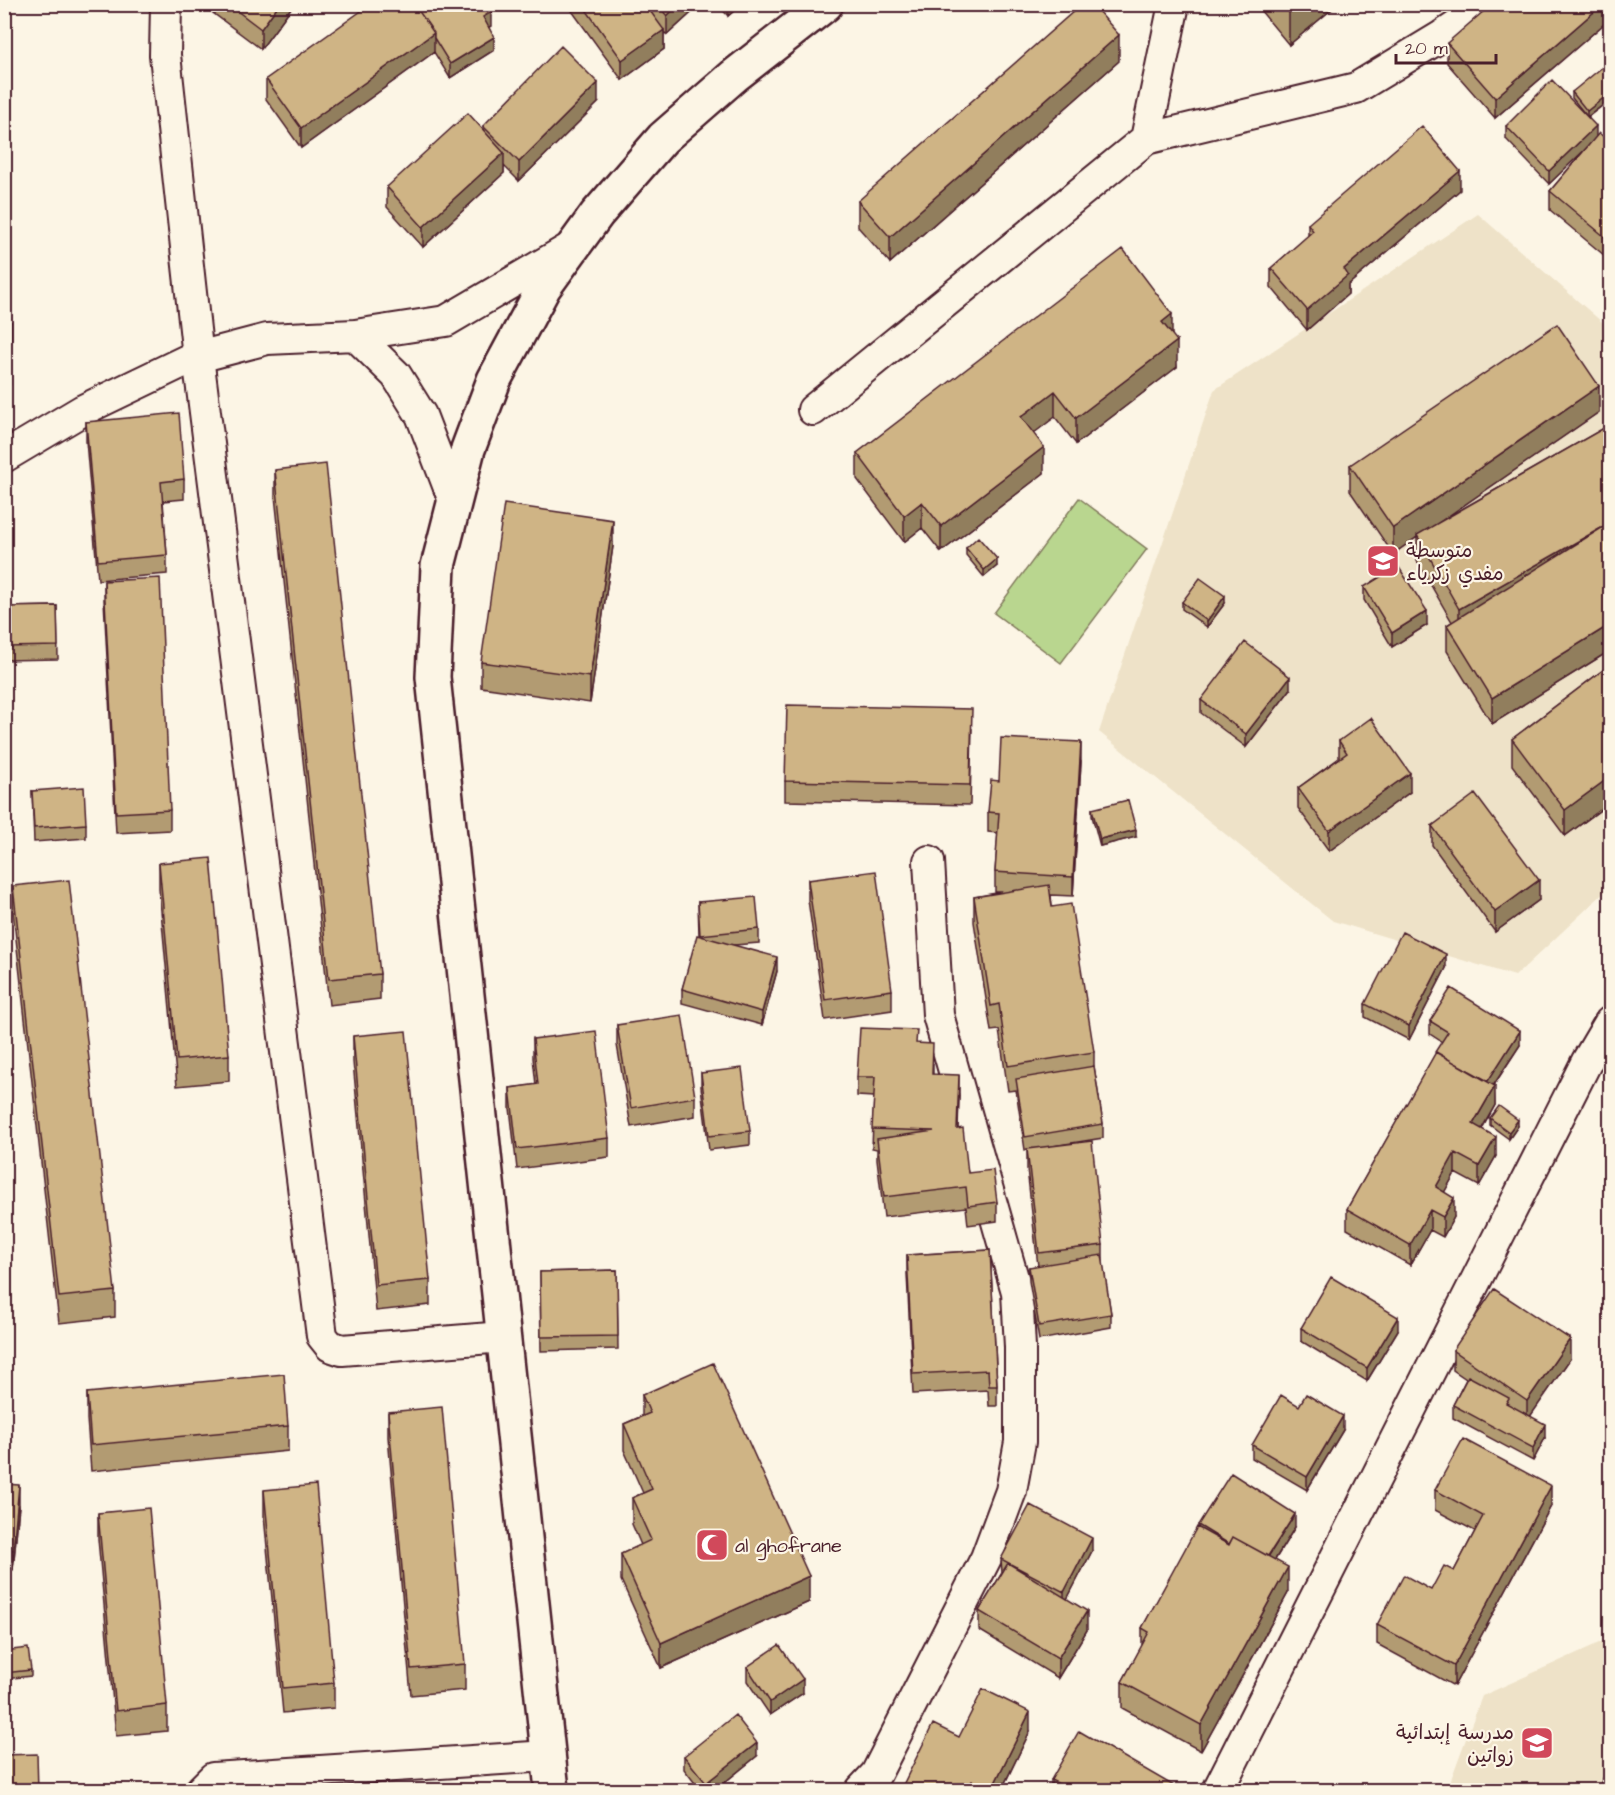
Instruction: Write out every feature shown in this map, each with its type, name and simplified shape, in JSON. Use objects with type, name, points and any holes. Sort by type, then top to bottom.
[{"type":"street","points":[[166,4],[165,55],[198,357],[322,1336],[330,1346],[342,1350],[503,1337]]},
{"type":"street","points":[[552,1791],[433,677],[438,566],[468,448],[494,380],[544,287],[597,214],[663,138],[734,76],[826,4]]},
{"type":"street","points":[[1146,140],[1174,4]]},
{"type":"street","points":[[813,410],[1146,140],[1356,88],[1490,4]]},
{"type":"street","points":[[4,457],[83,410],[187,360],[267,339],[355,335],[446,321],[575,246]]},
{"type":"street","points":[[355,335],[396,375],[421,415],[454,501]]},
{"type":"street","points":[[861,1791],[876,1774],[986,1558],[1011,1491],[1020,1442],[1020,1347],[1017,1292],[938,1015],[929,861]]},
{"type":"street","points":[[1218,1791],[1587,1061],[1611,1022]]},
{"type":"street","points":[[201,1791],[213,1778],[548,1756]]},
{"type":"shaded area","name":"متوسطة مفدي زكرياء","points":[[1478,214],[1610,329],[1610,887],[1515,976],[1333,921],[1099,732],[1214,390]]},
{"type":"shaded area","name":"مدرسة إبتدائية زواتين","points":[[1610,1638],[1610,1790],[1447,1790],[1482,1696]]},
{"type":"green space","points":[[1079,498],[1147,549],[1061,663],[994,613]]},
{"type":"building","points":[[228,4],[279,4],[261,29]]},
{"type":"building","points":[[371,4],[414,4],[434,33],[301,128],[266,79]]},
{"type":"building","points":[[414,4],[487,4],[491,12],[483,17],[494,37],[450,64],[434,38],[434,33]]},
{"type":"building","points":[[582,4],[645,4],[664,30],[622,60]]},
{"type":"building","points":[[657,4],[679,4],[667,16]]},
{"type":"building","points":[[724,4],[734,4],[728,10]]},
{"type":"building","points":[[1082,4],[1092,4],[1119,35],[890,237],[858,201]]},
{"type":"building","points":[[1492,4],[1603,4],[1495,98],[1447,43]]},
{"type":"building","points":[[561,46],[598,83],[519,162],[483,126]]},
{"type":"building","points":[[1605,65],[1611,71],[1611,92],[1587,111],[1572,92]]},
{"type":"building","points":[[1552,80],[1596,126],[1549,171],[1506,126]]},
{"type":"building","points":[[468,113],[504,153],[423,227],[387,187]]},
{"type":"building","points":[[1422,126],[1460,171],[1344,269],[1348,275],[1307,310],[1271,268],[1313,231],[1308,224]]},
{"type":"building","points":[[1599,133],[1611,143],[1611,242],[1550,191]]},
{"type":"building","points":[[1123,249],[1172,314],[1162,322],[1177,341],[1076,418],[1055,391],[1021,417],[1044,447],[941,526],[922,502],[904,516],[857,453]]},
{"type":"building","points":[[4,314],[11,322],[4,327]]},
{"type":"building","points":[[1557,324],[1599,386],[1393,528],[1350,465]]},
{"type":"building","points":[[4,358],[10,366],[4,370]]},
{"type":"building","points":[[179,413],[184,479],[161,482],[167,555],[98,561],[86,422]]},
{"type":"building","points":[[1611,424],[1611,624],[1492,698],[1447,625],[1608,524],[1459,609],[1417,535]]},
{"type":"building","points":[[326,464],[380,974],[329,979],[275,470]]},
{"type":"building","points":[[504,504],[613,520],[590,677],[481,662]]},
{"type":"building","points":[[978,537],[997,559],[984,570],[966,548]]},
{"type":"building","points":[[1398,566],[1427,611],[1392,633],[1364,587]]},
{"type":"building","points":[[160,578],[170,810],[116,813],[104,581]]},
{"type":"building","points":[[1200,578],[1225,596],[1207,621],[1182,602]]},
{"type":"building","points":[[57,606],[58,646],[4,647],[4,607]]},
{"type":"building","points":[[1245,642],[1290,677],[1246,734],[1201,700]]},
{"type":"building","points":[[1611,664],[1611,776],[1565,810],[1512,739]]},
{"type":"building","points":[[787,705],[972,709],[970,785],[785,781]]},
{"type":"building","points":[[1371,718],[1410,773],[1329,831],[1298,788],[1347,753],[1339,741]]},
{"type":"building","points":[[1001,738],[1081,742],[1073,877],[995,872],[999,813],[988,812],[991,780],[999,781]]},
{"type":"building","points":[[84,787],[86,824],[34,828],[32,791]]},
{"type":"building","points":[[1475,794],[1539,880],[1495,912],[1432,826]]},
{"type":"building","points":[[1128,800],[1136,830],[1100,839],[1092,809]]},
{"type":"building","points":[[211,858],[229,1055],[177,1060],[159,863]]},
{"type":"building","points":[[876,871],[892,990],[825,1000],[808,880]]},
{"type":"building","points":[[69,880],[115,1291],[59,1297],[13,886]]},
{"type":"building","points":[[1049,885],[1052,907],[1071,904],[1094,1052],[1008,1066],[999,1004],[991,1006],[974,897]]},
{"type":"building","points":[[756,897],[759,929],[700,935],[698,902]]},
{"type":"building","points":[[1402,932],[1446,954],[1409,1026],[1365,1004]]},
{"type":"building","points":[[697,935],[777,957],[762,1012],[682,989]]},
{"type":"building","points":[[1451,988],[1520,1031],[1488,1081],[1435,1052],[1448,1032],[1430,1021]]},
{"type":"building","points":[[682,1015],[695,1097],[631,1108],[617,1025]]},
{"type":"building","points":[[860,1028],[917,1030],[916,1043],[933,1044],[932,1074],[959,1075],[957,1129],[963,1128],[968,1173],[993,1170],[997,1202],[968,1206],[966,1187],[884,1197],[877,1139],[934,1131],[872,1129],[875,1077],[857,1077]]},
{"type":"building","points":[[406,1031],[430,1280],[376,1285],[353,1036]]},
{"type":"building","points":[[596,1031],[609,1138],[517,1149],[510,1088],[538,1084],[533,1039]]},
{"type":"building","points":[[1436,1052],[1495,1086],[1473,1124],[1496,1137],[1479,1166],[1455,1153],[1436,1187],[1454,1198],[1443,1217],[1430,1210],[1410,1245],[1347,1209]]},
{"type":"building","points":[[1094,1066],[1103,1124],[1025,1137],[1016,1079]]},
{"type":"building","points":[[742,1068],[750,1131],[709,1136],[701,1073]]},
{"type":"building","points":[[1499,1106],[1518,1120],[1509,1132],[1490,1118]]},
{"type":"building","points":[[1092,1141],[1103,1245],[1039,1253],[1027,1149]]},
{"type":"building","points":[[990,1250],[997,1386],[989,1386],[988,1370],[913,1374],[907,1255]]},
{"type":"building","points":[[1102,1255],[1111,1314],[1039,1326],[1029,1267]]},
{"type":"building","points":[[617,1270],[618,1336],[541,1337],[540,1272]]},
{"type":"building","points":[[1331,1277],[1398,1317],[1367,1368],[1301,1328]]},
{"type":"building","points":[[1494,1289],[1570,1339],[1527,1401],[1453,1350]]},
{"type":"building","name":"al ghofrane","points":[[713,1363],[809,1576],[661,1643],[621,1554],[651,1540],[632,1498],[652,1489],[624,1424],[650,1413],[642,1395]]},
{"type":"building","points":[[284,1374],[288,1426],[91,1445],[87,1393]]},
{"type":"building","points":[[1468,1376],[1509,1398],[1506,1403],[1545,1424],[1533,1448],[1453,1405]]},
{"type":"building","points":[[1306,1394],[1343,1416],[1307,1477],[1252,1445],[1281,1395],[1299,1406]]},
{"type":"building","points":[[442,1407],[465,1664],[411,1669],[388,1412]]},
{"type":"building","points":[[1463,1439],[1551,1486],[1454,1666],[1377,1625],[1404,1575],[1431,1590],[1444,1566],[1454,1571],[1483,1516],[1435,1490]]},
{"type":"building","points":[[1231,1473],[1295,1514],[1268,1556],[1233,1537],[1229,1544],[1198,1525]]},
{"type":"building","points":[[4,1484],[19,1485],[13,1550],[4,1549]]},
{"type":"building","points":[[316,1485],[334,1683],[283,1688],[264,1490]]},
{"type":"building","points":[[1030,1505],[1092,1538],[1064,1592],[1001,1559]]},
{"type":"building","points":[[149,1508],[167,1705],[116,1711],[98,1513]]},
{"type":"building","points":[[1197,1527],[1229,1545],[1233,1537],[1288,1567],[1201,1725],[1122,1682],[1149,1632],[1142,1628]]},
{"type":"building","points":[[1008,1563],[1087,1611],[1058,1658],[979,1611]]},
{"type":"building","points":[[779,1645],[803,1679],[770,1702],[747,1667]]},
{"type":"building","points":[[28,1648],[31,1670],[4,1673],[4,1651]]},
{"type":"building","points":[[983,1689],[1030,1712],[991,1791],[972,1781],[967,1791],[900,1791],[933,1724],[959,1737]]},
{"type":"building","points":[[735,1715],[757,1743],[706,1783],[684,1756]]},
{"type":"building","points":[[1079,1731],[1174,1786],[1171,1791],[1060,1791],[1063,1786],[1051,1780]]},
{"type":"building","points":[[37,1754],[38,1791],[4,1791],[4,1755]]},
{"type":"building","points":[[1606,1772],[1611,1774],[1611,1791],[1597,1791]]},
{"type":"place","name":"متوسطة مفدي زكرياء","points":[[1383,561]]},
{"type":"place","name":"al ghofrane","points":[[712,1545]]},
{"type":"place","name":"مدرسة إبتدائية زواتين","points":[[1537,1743]]}]
